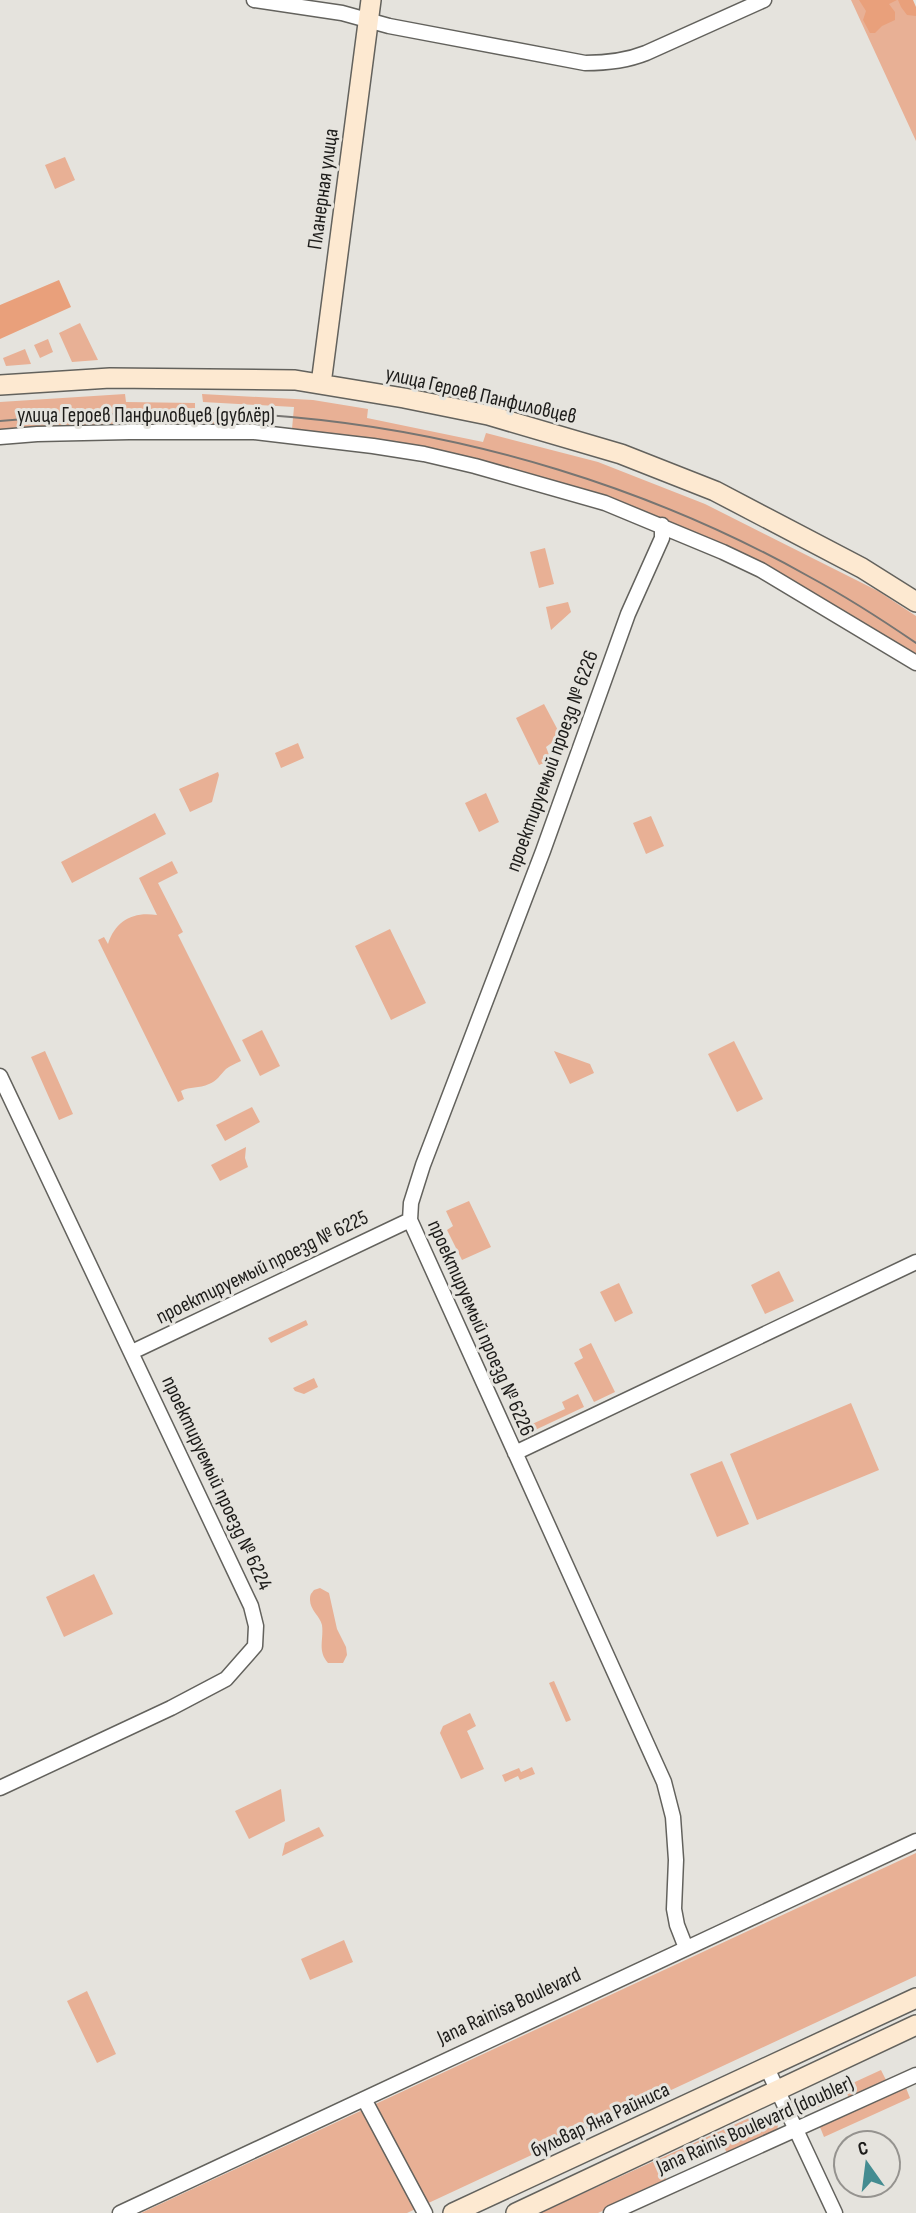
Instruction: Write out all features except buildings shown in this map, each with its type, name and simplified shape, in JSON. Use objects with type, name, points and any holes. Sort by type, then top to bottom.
[{"type":"main road","name":"Планерная улица","points":[[321,384],[371,0]]},
{"type":"main road","name":"улица Героев Панфиловцев","points":[[0,385],[110,377],[295,380],[488,415],[621,454],[715,491],[862,568],[916,602]]},
{"type":"main road","name":"бульвар Яна Райниса","points":[[453,2213],[916,1998]]},
{"type":"main road","points":[[516,2213],[916,2025]]},
{"type":"street","points":[[254,0],[342,13],[585,63],[627,60],[764,0]]},
{"type":"street","name":"улица Героев Панфиловцев (дублёр)","points":[[0,437],[37,434],[254,432],[334,440],[424,454],[475,466],[604,503],[662,525],[761,570],[916,663]]},
{"type":"street","name":"проектируемый проезд № 6226","points":[[662,525],[662,538],[628,614],[543,851],[424,1165],[411,1203],[410,1220],[664,1782],[673,1817],[676,1860],[674,1909],[677,1926],[686,1948]]},
{"type":"street","name":"проектируемый проезд № 6224","points":[[0,1076],[251,1606],[256,1626],[255,1646],[226,1679],[171,1708],[0,1788]]},
{"type":"street","name":"проектируемый проезд № 6225","points":[[132,1352],[410,1220]]},
{"type":"street","points":[[515,1453],[916,1262]]},
{"type":"street","name":"Jana Rainisa Boulevard","points":[[120,2213],[916,1841]]},
{"type":"street","points":[[766,2068],[835,2213]]},
{"type":"street","name":"Jana Rainis Boulevard (doubler)","points":[[611,2213],[916,2075]]},
{"type":"street","points":[[364,2099],[425,2213]]},
{"type":"shaded area","points":[[851,0],[911,0],[916,11],[916,141]]},
{"type":"shaded area","points":[[859,0],[897,0],[889,4],[895,12],[895,20],[875,33],[870,33],[863,20],[866,11]]},
{"type":"shaded area","points":[[898,0],[913,0],[916,16],[907,15]]},
{"type":"shaded area","points":[[65,157],[75,180],[55,189],[45,165]]},
{"type":"shaded area","points":[[59,280],[71,307],[0,339],[0,305]]},
{"type":"shaded area","points":[[80,323],[98,360],[72,362],[59,333]]},
{"type":"shaded area","points":[[48,339],[53,352],[40,358],[34,345]]},
{"type":"shaded area","points":[[25,349],[31,364],[6,366],[3,358]]},
{"type":"shaded area","points":[[125,394],[126,402],[195,403],[195,418],[234,418],[233,425],[117,426],[0,432],[0,402]]},
{"type":"shaded area","points":[[202,394],[313,400],[368,409],[367,418],[483,442],[486,433],[598,462],[705,504],[878,591],[916,616],[916,655],[747,556],[597,494],[458,456],[292,429],[294,407],[203,402]]},
{"type":"shaded area","points":[[545,548],[554,584],[539,588],[530,552]]},
{"type":"shaded area","points":[[568,602],[571,612],[551,630],[546,607]]},
{"type":"shaded area","points":[[544,704],[561,736],[546,747],[551,760],[539,765],[516,718]]},
{"type":"shaded area","points":[[298,743],[304,758],[281,768],[275,753]]},
{"type":"shaded area","points":[[218,772],[212,802],[190,812],[179,789]]},
{"type":"shaded area","points":[[486,793],[499,822],[479,832],[465,803]]},
{"type":"shaded area","points":[[155,813],[166,834],[72,883],[61,862]]},
{"type":"shaded area","points":[[651,816],[664,846],[646,854],[633,823]]},
{"type":"shaded area","points":[[172,861],[178,873],[158,883],[183,932],[178,935],[241,1061],[226,1069],[212,1083],[181,1091],[184,1099],[178,1102],[98,940],[104,937],[108,944],[115,929],[133,916],[157,915],[139,878]]},
{"type":"shaded area","points":[[390,929],[426,1003],[391,1020],[355,946]]},
{"type":"shaded area","points":[[262,1030],[280,1066],[260,1076],[242,1040]]},
{"type":"shaded area","points":[[734,1041],[763,1099],[737,1112],[708,1054]]},
{"type":"shaded area","points":[[45,1051],[73,1114],[59,1120],[31,1057]]},
{"type":"shaded area","points":[[554,1051],[590,1064],[594,1073],[570,1084]]},
{"type":"shaded area","points":[[252,1107],[260,1122],[225,1141],[216,1125]]},
{"type":"shaded area","points":[[246,1147],[248,1167],[220,1181],[211,1165]]},
{"type":"shaded area","points":[[469,1201],[491,1247],[462,1260],[447,1230],[453,1226],[446,1211]]},
{"type":"shaded area","points":[[779,1271],[794,1301],[765,1314],[751,1285]]},
{"type":"shaded area","points":[[619,1283],[633,1313],[615,1322],[600,1292]]},
{"type":"shaded area","points":[[306,1320],[308,1325],[271,1343],[268,1338]]},
{"type":"shaded area","points":[[591,1343],[615,1392],[594,1402],[574,1363],[583,1358],[579,1349]]},
{"type":"shaded area","points":[[314,1378],[318,1387],[304,1394],[293,1388]]},
{"type":"shaded area","points":[[578,1394],[584,1407],[533,1431],[530,1425],[565,1409],[562,1402]]},
{"type":"shaded area","points":[[851,1403],[879,1470],[757,1520],[730,1454]]},
{"type":"shaded area","points":[[722,1461],[749,1524],[717,1537],[690,1474]]},
{"type":"shaded area","points":[[94,1574],[113,1614],[64,1637],[46,1597]]},
{"type":"shaded area","points":[[320,1588],[329,1593],[337,1629],[346,1647],[347,1655],[343,1663],[328,1663],[323,1654],[322,1625],[310,1600],[314,1590]]},
{"type":"shaded area","points":[[554,1681],[571,1720],[566,1722],[549,1683]]},
{"type":"shaded area","points":[[470,1713],[476,1726],[467,1731],[484,1769],[461,1779],[440,1733],[443,1726]]},
{"type":"shaded area","points":[[532,1767],[535,1774],[520,1780],[518,1776],[505,1782],[502,1775],[519,1768],[521,1772]]},
{"type":"shaded area","points":[[281,1789],[285,1821],[249,1839],[235,1811]]},
{"type":"shaded area","points":[[319,1827],[324,1836],[282,1856],[285,1843]]},
{"type":"shaded area","points":[[916,1853],[916,1976],[407,2213],[141,2213]]},
{"type":"shaded area","points":[[344,1940],[353,1962],[310,1980],[301,1959]]},
{"type":"shaded area","points":[[87,1991],[116,2054],[97,2063],[67,2001]]},
{"type":"shaded area","points":[[881,2070],[887,2082],[850,2100],[844,2087]]},
{"type":"shaded area","points":[[906,2088],[910,2098],[842,2129],[832,2129],[832,2133],[824,2137],[820,2127]]},
{"type":"shaded area","points":[[836,2091],[839,2098],[813,2109],[814,2100]]},
{"type":"shaded area","points":[[749,2118],[773,2119],[778,2125],[777,2131],[727,2153],[723,2145],[663,2173],[667,2181],[598,2213],[540,2213]]},
{"type":"tram line","points":[[0,421],[145,413],[291,417],[425,436],[492,451],[623,491],[686,516],[808,576],[916,643]]}]
